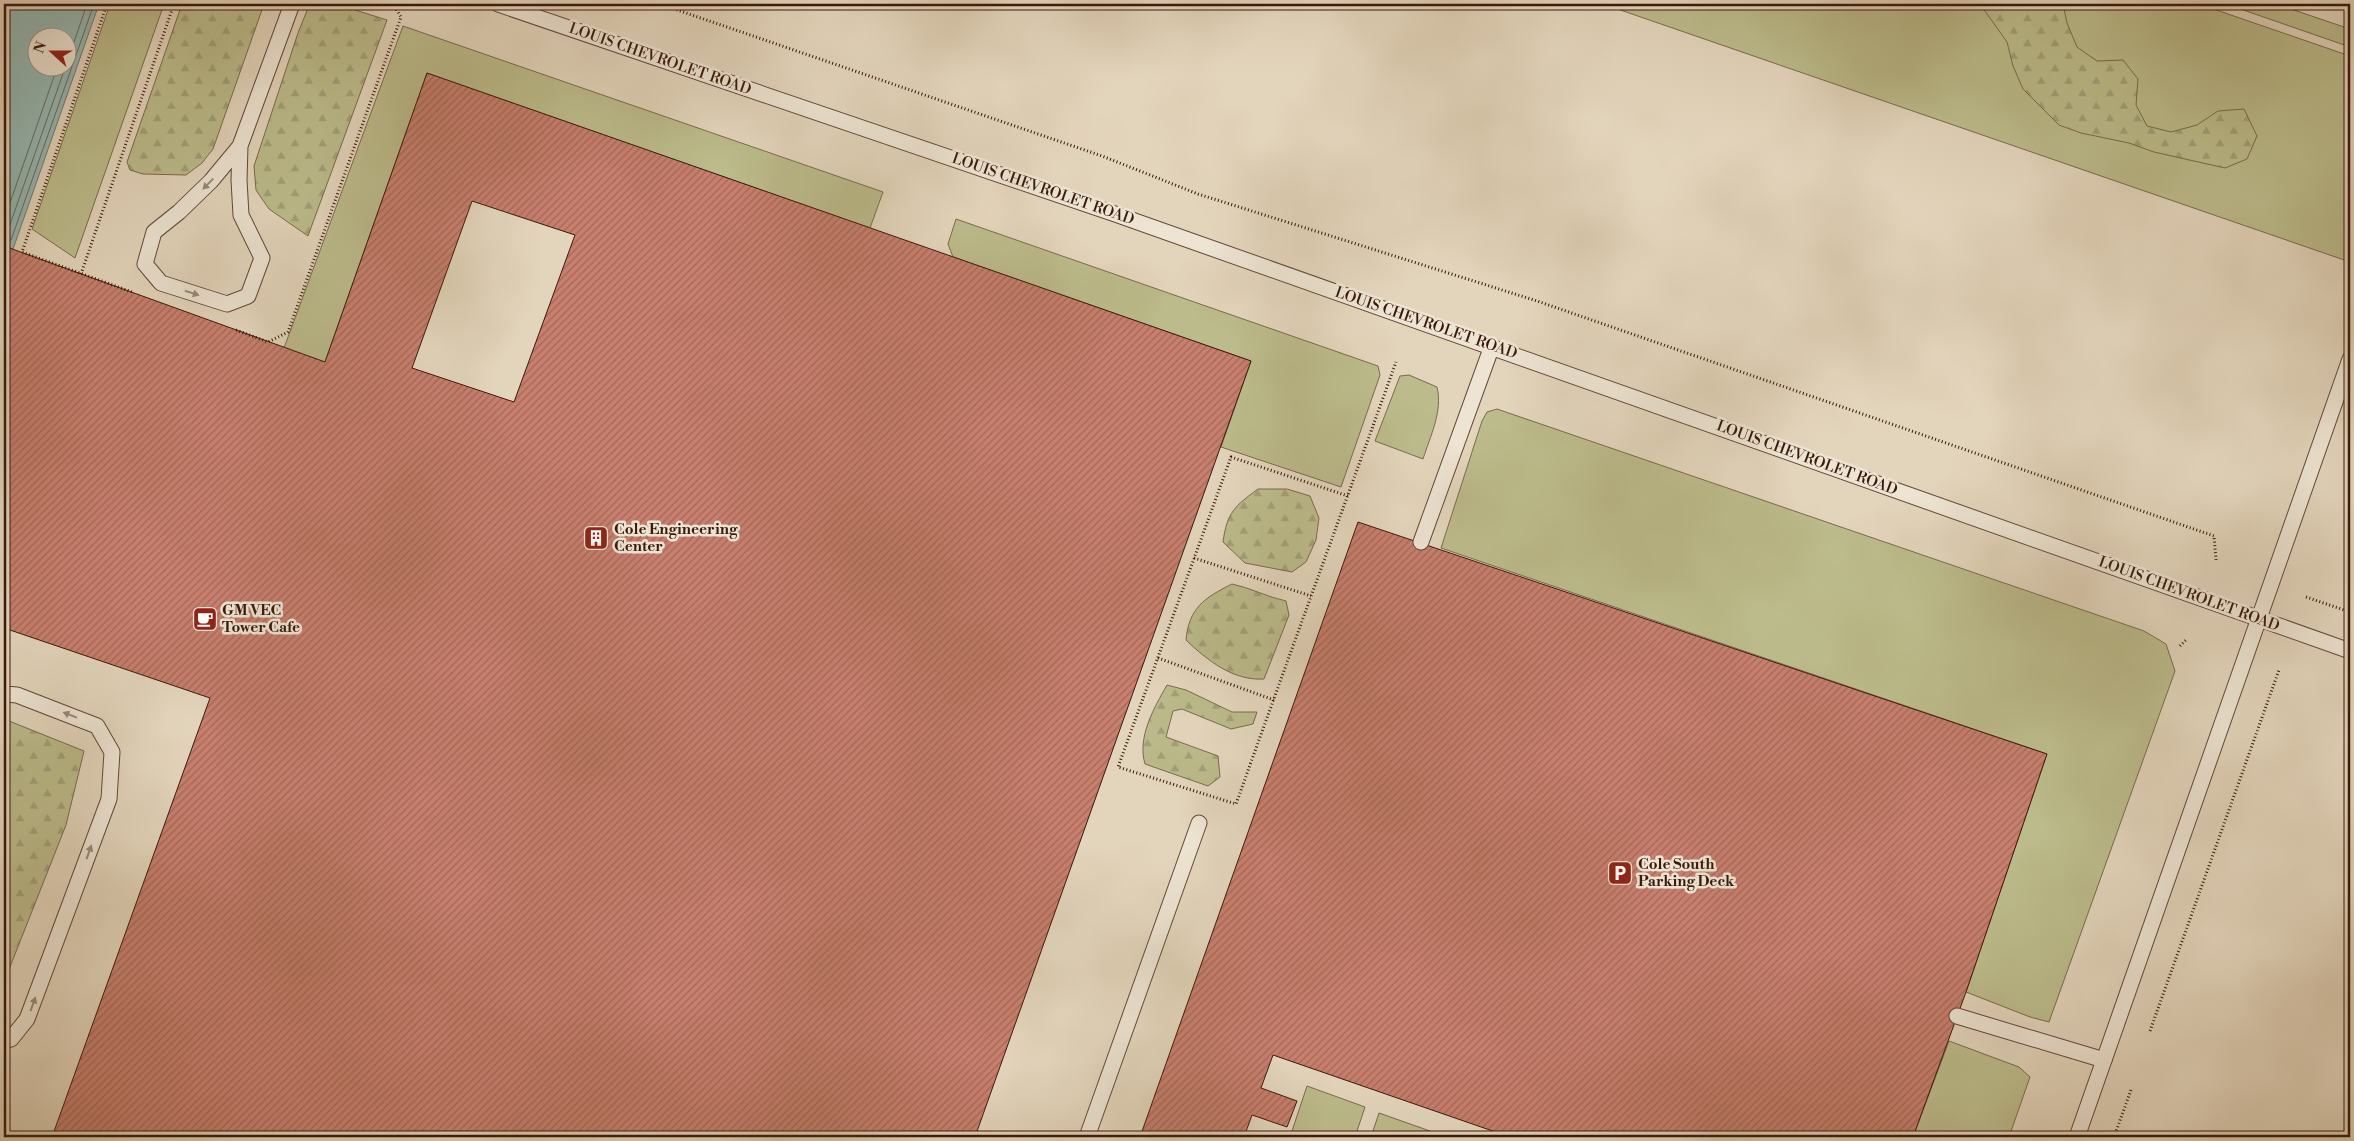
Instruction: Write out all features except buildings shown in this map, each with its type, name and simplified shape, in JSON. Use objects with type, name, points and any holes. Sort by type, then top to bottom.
[{"type":"lane","points":[[240,146],[211,181],[179,212],[154,232],[146,264],[161,283],[226,304],[248,296],[262,258],[241,215],[238,180],[240,146],[292,4]]},
{"type":"lane","name":"LOUIS CHEVROLET ROAD","points":[[498,4],[1115,214],[2350,651]]},
{"type":"lane","points":[[1421,542],[1492,346]]},
{"type":"lane","points":[[2077,1137],[2350,359]]},
{"type":"lane","points":[[4,694],[17,695],[97,726],[112,752],[109,799],[27,1019],[11,1039],[4,1040]]},
{"type":"lane","points":[[1088,1137],[1199,823]]},
{"type":"lane","points":[[1957,1016],[2104,1060]]},
{"type":"path","points":[[107,4],[22,252],[81,274],[174,4]]},
{"type":"path","points":[[227,327],[268,342],[288,332],[401,17],[393,4]]},
{"type":"path","points":[[660,4],[1102,156],[1198,194],[1538,301],[2214,536],[2216,560]]},
{"type":"path","points":[[1348,496],[1231,458],[1118,767],[1236,804],[1348,496],[1396,362]]},
{"type":"path","points":[[1194,558],[1311,596]]},
{"type":"path","points":[[2306,597],[2350,612]]},
{"type":"path","points":[[2180,646],[2187,639]]},
{"type":"path","points":[[1158,658],[1274,700]]},
{"type":"path","points":[[2150,1031],[2279,670]]},
{"type":"path","points":[[2114,1137],[2131,1090]]},
{"type":"green space","points":[[110,4],[164,4],[75,258],[32,229]]},
{"type":"green space","points":[[182,4],[264,4],[213,149],[202,163],[186,175],[143,174],[130,170],[127,162]]},
{"type":"green space","points":[[312,4],[336,4],[387,20],[308,236],[269,209],[256,190],[254,166],[298,33],[308,8]]},
{"type":"green space","points":[[1603,4],[2199,4],[2350,56],[2350,262]]},
{"type":"green space","points":[[1980,4],[2063,4],[2067,23],[2077,47],[2097,61],[2123,60],[2138,79],[2136,105],[2147,126],[2171,132],[2197,125],[2218,111],[2244,109],[2257,136],[2247,159],[2225,168],[2154,152],[2129,143],[2081,133],[2059,125],[2023,89],[2013,66],[2007,42]]},
{"type":"green space","points":[[2226,4],[2276,4],[2350,29],[2350,47]]},
{"type":"green space","points":[[403,26],[883,192],[870,228],[427,73],[325,362],[284,348]]},
{"type":"green space","points":[[956,219],[1378,366],[1380,375],[1341,487],[1221,447],[1251,361],[953,257],[948,244]]},
{"type":"green space","points":[[1409,375],[1437,387],[1437,415],[1423,459],[1375,441],[1400,376]]},
{"type":"green space","points":[[1497,409],[2144,631],[2166,644],[2175,671],[2049,1022],[2030,1017],[1966,992],[2047,754],[1441,548],[1482,421],[1487,412]]},
{"type":"green space","points":[[1258,489],[1287,489],[1310,496],[1319,518],[1316,540],[1306,562],[1292,572],[1245,563],[1223,542],[1227,523],[1233,511],[1243,500]]},
{"type":"green space","points":[[1232,584],[1286,601],[1289,615],[1264,679],[1242,677],[1221,668],[1186,640],[1194,612],[1206,599]]},
{"type":"green space","points":[[1167,685],[1186,690],[1232,712],[1257,712],[1253,724],[1231,729],[1182,709],[1173,711],[1166,737],[1218,756],[1220,777],[1208,786],[1145,764],[1143,744],[1145,733],[1152,713]]},
{"type":"green space","points":[[4,719],[84,751],[66,825],[4,982]]},
{"type":"green space","points":[[1949,1041],[2019,1067],[2030,1077],[2009,1137],[1913,1137]]},
{"type":"green space","points":[[1307,1086],[1365,1107],[1355,1137],[1290,1137]]},
{"type":"green space","points":[[1379,1113],[1430,1131],[1427,1137],[1371,1137]]},
{"type":"water","points":[[4,4],[99,4],[78,64],[78,28],[28,28],[28,78],[73,78],[13,249],[4,246]]},
{"type":"place","name":"Cole Engineering Center","points":[[596,538]]},
{"type":"place","name":"GM VEC Tower Cafe","points":[[205,619]]},
{"type":"place","name":"Cole South Parking Deck","points":[[1620,873]]}]
